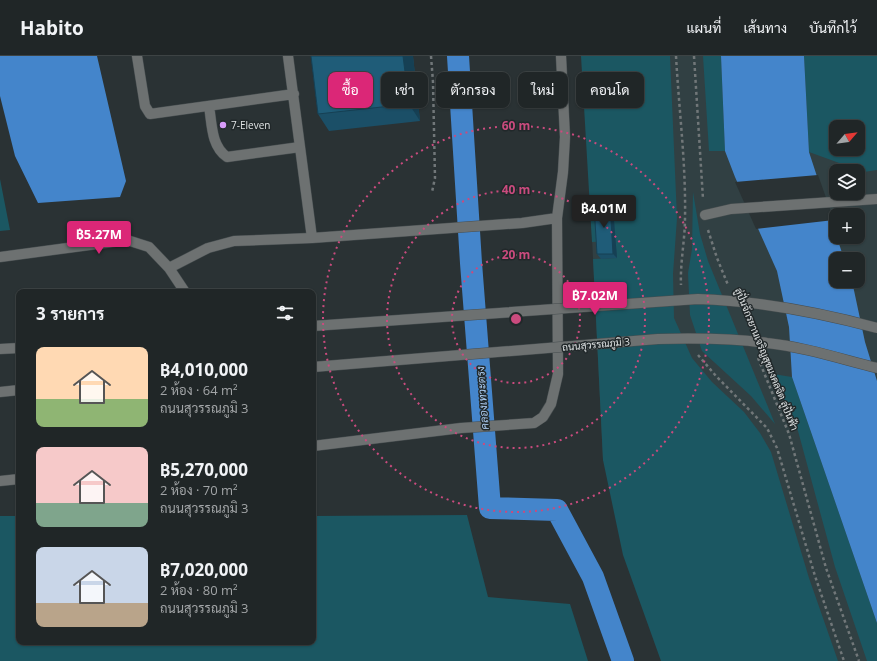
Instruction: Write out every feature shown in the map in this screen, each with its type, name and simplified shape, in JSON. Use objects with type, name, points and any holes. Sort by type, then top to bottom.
[{"type":"street","points":[[137,56],[146,106],[150,114],[294,94]]},
{"type":"street","points":[[288,56],[312,238]]},
{"type":"street","points":[[316,446],[460,428],[534,423],[543,417],[551,404],[558,374],[557,218],[564,172],[565,137],[561,56]]},
{"type":"street","points":[[209,106],[214,142],[220,152],[227,157],[300,147]]},
{"type":"street","points":[[705,215],[731,209],[872,199]]},
{"type":"street","points":[[170,268],[208,248],[234,241],[312,238],[522,223],[557,218]]},
{"type":"street","points":[[0,257],[127,240],[149,247],[170,268],[183,289]]},
{"type":"street","points":[[316,326],[698,298],[733,300],[784,306],[877,328]]},
{"type":"street","name":"ถนนสุวรรณภูมิ 3","points":[[316,367],[658,339],[700,338],[769,343],[829,355],[877,368]]},
{"type":"street","points":[[0,349],[16,348]]},
{"type":"street","points":[[0,392],[16,390]]},
{"type":"street","points":[[0,481],[16,479]]},
{"type":"path","points":[[431,56],[435,178],[432,192]]},
{"type":"path","points":[[676,56],[685,218],[680,273],[681,287]]},
{"type":"path","name":"ลู่ปั่นจักรยานเจริญสุขมงคลจิต ลู่ปั่นฟ้า","points":[[694,56],[705,215],[716,258],[729,287]]},
{"type":"path","points":[[697,354],[716,376],[767,428],[777,448],[815,576],[844,661]]},
{"type":"path","name":"ลู่ปั่นจักรยานเจริญสุขมงคลจิต ลู่ปั่นฟ้า","points":[[756,354],[789,434],[826,568],[859,661]]},
{"type":"shaded area","points":[[581,56],[670,56],[677,218],[673,274],[674,318],[692,358],[712,382],[744,412],[760,433],[771,452],[809,578],[838,661],[661,661],[623,555],[603,460],[593,259],[617,258],[615,241],[592,242],[584,108],[644,108],[644,72],[582,72]]},
{"type":"shaded area","points":[[583,56],[877,56],[877,661],[735,661],[603,460],[586,108],[644,108],[644,72],[584,72]]},
{"type":"shaded area","points":[[703,56],[721,56],[725,151],[709,151]]},
{"type":"shaded area","points":[[804,56],[877,56],[877,170],[865,172],[865,164],[842,164],[809,152]]},
{"type":"shaded area","points":[[0,179],[10,230],[0,231]]},
{"type":"shaded area","points":[[693,192],[700,234],[708,261],[775,424],[751,396],[702,351],[690,315],[688,273],[692,249]]},
{"type":"shaded area","points":[[773,374],[792,377],[877,623],[877,661],[867,661],[835,567],[798,431]]},
{"type":"shaded area","points":[[467,515],[488,597],[570,604],[588,661],[0,661],[0,516],[16,516],[16,645],[316,645],[316,516]]},
{"type":"water","points":[[0,56],[97,56],[126,181],[120,197],[38,203],[15,156],[0,96]]},
{"type":"water","points":[[721,56],[804,56],[809,152],[829,213],[829,244],[839,244],[842,252],[829,252],[829,288],[853,288],[865,342],[877,381],[877,623],[792,377],[789,327],[777,271],[725,151]]},
{"type":"pier","points":[[818,175],[830,208],[829,221],[756,229],[735,182]]},
{"type":"building","points":[[311,56],[403,56],[405,72],[381,72],[381,107],[373,108],[373,72],[328,72],[328,108],[373,108],[318,114]]},
{"type":"building","points":[[610,204],[613,254],[597,254],[594,205]]},
{"type":"waterway","name":"คลองเทวะตรง","points":[[458,56],[471,263],[490,508],[557,510],[593,577],[623,661]]},
{"type":"place","name":"7-Eleven","points":[[223,125]]}]
